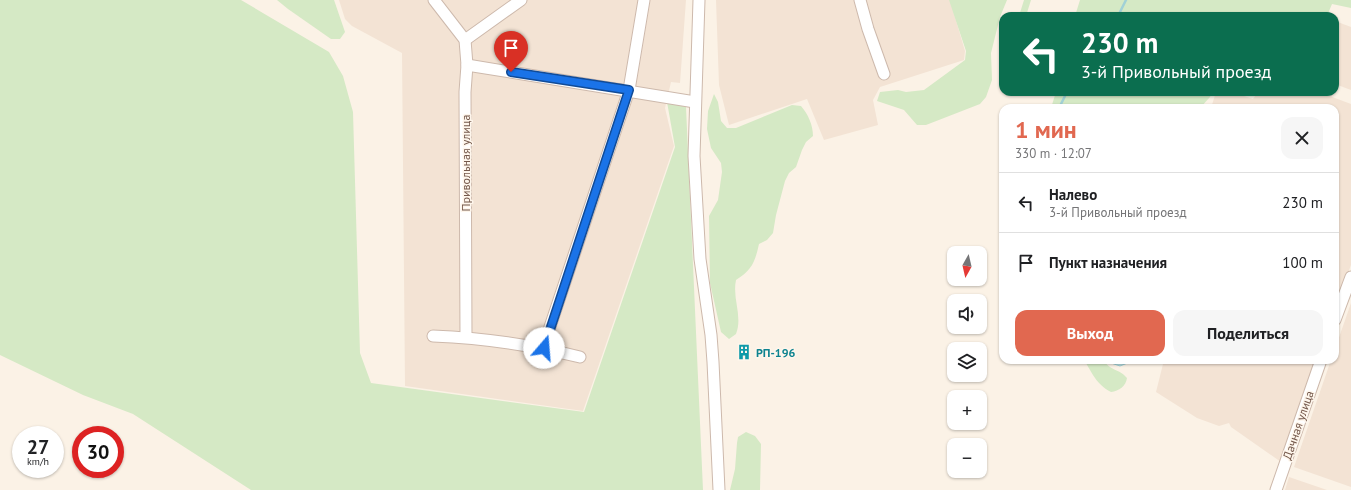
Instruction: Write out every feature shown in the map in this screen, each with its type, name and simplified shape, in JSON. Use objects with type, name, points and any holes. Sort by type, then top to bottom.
[{"type":"street","points":[[434,0],[465,40],[520,0]]},
{"type":"street","points":[[544,348],[629,90],[644,0]]},
{"type":"street","points":[[699,0],[694,156],[700,259],[712,348],[719,490]]},
{"type":"street","points":[[860,0],[868,29],[884,74]]},
{"type":"street","name":"Привольная улица","points":[[465,40],[467,65],[465,92],[466,337]]},
{"type":"street","points":[[467,65],[629,90],[695,102]]},
{"type":"street","points":[[1339,309],[1351,277]]},
{"type":"street","points":[[433,336],[466,337],[544,348],[580,357]]},
{"type":"street","name":"Дачная улица","points":[[1276,490],[1320,364]]},
{"type":"shaded area","points":[[339,0],[686,0],[680,83],[671,82],[665,108],[674,146],[583,411],[405,386],[402,53],[352,26],[345,19]]},
{"type":"shaded area","points":[[716,0],[950,0],[965,51],[964,60],[880,87],[873,100],[878,125],[824,140],[807,99],[729,125],[719,85]]},
{"type":"shaded area","points":[[1339,22],[1351,27],[1351,90],[1339,86]]},
{"type":"shaded area","points":[[1215,96],[1244,96],[1253,99],[1255,96],[1330,96],[1351,104],[1351,265],[1339,297],[1339,104],[1212,104]]},
{"type":"shaded area","points":[[1351,303],[1351,487],[1294,467],[1330,364],[1339,364],[1339,338]]},
{"type":"shaded area","points":[[1163,364],[1316,364],[1281,462],[1231,427],[1229,423],[1219,426],[1197,418],[1156,392]]},
{"type":"shaded area","points":[[1289,477],[1327,490],[1285,490]]},
{"type":"green space","points":[[0,0],[241,0],[329,52],[343,76],[353,112],[360,353],[371,383],[584,412],[675,147],[667,102],[686,107],[703,490],[251,490],[133,414],[83,395],[0,355]]},
{"type":"green space","points":[[277,0],[334,0],[345,32],[340,39],[331,39]]},
{"type":"green space","points":[[949,0],[1007,0],[1002,12],[999,12],[999,21],[991,53],[992,80],[986,97],[980,104],[926,125],[917,125],[904,110],[877,101],[880,92],[924,90],[965,60],[966,51]]},
{"type":"green space","points":[[1024,0],[1031,0],[1027,12],[1020,12]]},
{"type":"green space","points":[[1080,0],[1351,0],[1351,8],[1332,4],[1329,12],[1076,12]]},
{"type":"green space","points":[[714,94],[718,102],[721,121],[727,128],[736,128],[792,105],[801,106],[804,109],[810,120],[813,132],[813,136],[806,142],[802,150],[796,167],[789,173],[785,181],[773,233],[767,240],[759,244],[752,265],[746,273],[736,280],[735,294],[738,327],[736,334],[729,339],[721,332],[710,283],[709,216],[718,200],[722,172],[721,163],[711,148],[707,129],[708,111]]},
{"type":"green space","points":[[1055,96],[1210,96],[1204,104],[1052,104]]},
{"type":"green space","points":[[1087,364],[1107,364],[1127,378],[1124,386],[1117,391],[1111,392],[1098,382]]},
{"type":"green space","points":[[746,432],[755,436],[761,444],[760,490],[730,490],[735,469],[738,437]]},
{"type":"water","points":[[1114,364],[1125,364],[1120,366]]},
{"type":"waterway","points":[[1120,12],[1126,0]]},
{"type":"waterway","points":[[1061,104],[1065,96]]},
{"type":"place","name":"РП-196","points":[[744,352]]},
{"type":"route","points":[[511,72],[629,90],[544,348]]}]
